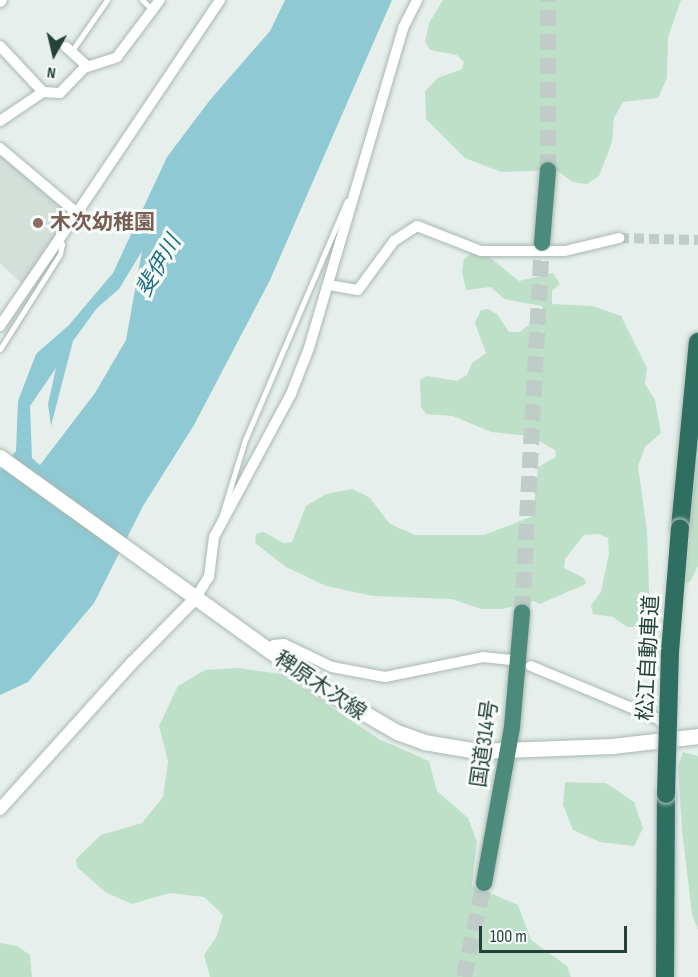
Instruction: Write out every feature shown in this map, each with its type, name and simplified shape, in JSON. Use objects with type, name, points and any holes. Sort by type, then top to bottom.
[{"type":"highway","points":[[542,243],[548,170]]},
{"type":"highway","name":"松江自動車道","points":[[664,977],[670,652],[698,342]]},
{"type":"highway","name":"国道314号","points":[[484,883],[508,751],[522,612]]},
{"type":"highway","points":[[666,895],[676,977]]},
{"type":"main road","name":"稗原木次線","points":[[0,457],[175,586],[353,709],[397,732],[445,747],[508,751],[698,736]]},
{"type":"street","points":[[0,121],[43,92],[60,93],[87,66],[117,57],[159,0]]},
{"type":"street","points":[[0,326],[220,0]]},
{"type":"street","points":[[0,809],[132,663],[195,599],[209,576],[213,544],[224,519],[291,394],[329,285],[359,187],[396,51],[417,0]]},
{"type":"street","points":[[0,46],[43,92]]},
{"type":"street","points":[[68,50],[87,66]]},
{"type":"street","points":[[0,148],[76,213]]},
{"type":"street","points":[[329,285],[358,290],[394,241],[417,226],[481,251],[565,251],[619,238]]},
{"type":"street","points":[[269,651],[274,645],[284,644],[332,667],[385,677],[483,657],[512,660]]},
{"type":"street","points":[[531,666],[665,722],[673,739]]},
{"type":"lane","points":[[68,50],[107,0]]},
{"type":"lane","points":[[142,0],[153,10]]},
{"type":"lane","points":[[224,519],[222,512],[245,440],[352,190],[359,187]]},
{"type":"lane","points":[[0,349],[60,254],[62,244],[59,240]]},
{"type":"shaded area","points":[[0,154],[71,216],[26,287],[0,263]]},
{"type":"green space","points":[[443,0],[681,0],[668,37],[667,78],[658,98],[623,102],[614,118],[612,142],[599,176],[587,184],[573,182],[556,170],[501,172],[465,158],[426,119],[425,91],[438,78],[462,69],[464,62],[457,55],[430,50],[425,42],[429,23]]},
{"type":"green space","points":[[471,254],[489,257],[519,281],[553,273],[560,284],[552,291],[552,304],[593,306],[621,316],[647,368],[645,384],[655,400],[661,433],[645,447],[638,466],[647,531],[650,617],[644,626],[627,627],[613,617],[593,614],[591,605],[601,592],[609,553],[608,538],[598,534],[584,535],[565,559],[564,568],[584,578],[586,584],[540,604],[534,601],[502,609],[481,609],[452,599],[373,596],[326,586],[286,567],[255,543],[256,534],[264,532],[283,543],[292,542],[306,506],[326,494],[352,489],[369,497],[390,524],[415,535],[484,535],[533,516],[538,467],[556,457],[555,450],[530,436],[491,432],[453,416],[426,414],[421,407],[420,380],[427,376],[457,381],[467,375],[472,363],[486,353],[475,323],[481,310],[488,309],[497,314],[509,332],[520,332],[543,313],[542,306],[504,299],[491,287],[466,290],[462,272],[464,259]]},
{"type":"green space","points":[[698,454],[698,566],[690,582],[684,584]]},
{"type":"green space","points":[[238,668],[282,674],[379,739],[429,761],[437,791],[468,818],[477,842],[472,885],[518,905],[531,940],[567,966],[571,977],[210,977],[204,955],[217,936],[223,915],[204,897],[170,893],[132,904],[105,892],[77,867],[76,859],[101,835],[142,823],[163,797],[168,762],[159,726],[178,686],[205,670]]},
{"type":"green space","points":[[683,752],[698,756],[698,930],[692,914],[682,830],[678,767]]},
{"type":"green space","points":[[565,782],[606,783],[634,802],[643,828],[634,846],[600,842],[573,830],[563,805]]},
{"type":"green space","points":[[0,943],[17,946],[30,955],[32,977],[0,977]]},
{"type":"water","name":"斐伊川","points":[[285,0],[392,0],[270,280],[194,425],[143,506],[94,603],[28,682],[0,695],[0,470],[16,451],[18,401],[36,354],[69,325],[113,273],[167,157],[210,100],[270,31]],"holes":[[[142,251],[126,340],[95,393],[40,465],[32,458],[30,406],[56,368],[48,404],[51,426],[73,341],[97,308],[119,289]]]},
{"type":"tunnel","points":[[548,0],[548,170]]},
{"type":"tunnel","points":[[619,238],[698,240]]},
{"type":"tunnel","points":[[522,612],[542,243]]},
{"type":"tunnel","points":[[464,977],[484,883]]},
{"type":"place","name":"木次幼稚園","points":[[38,223]]}]
